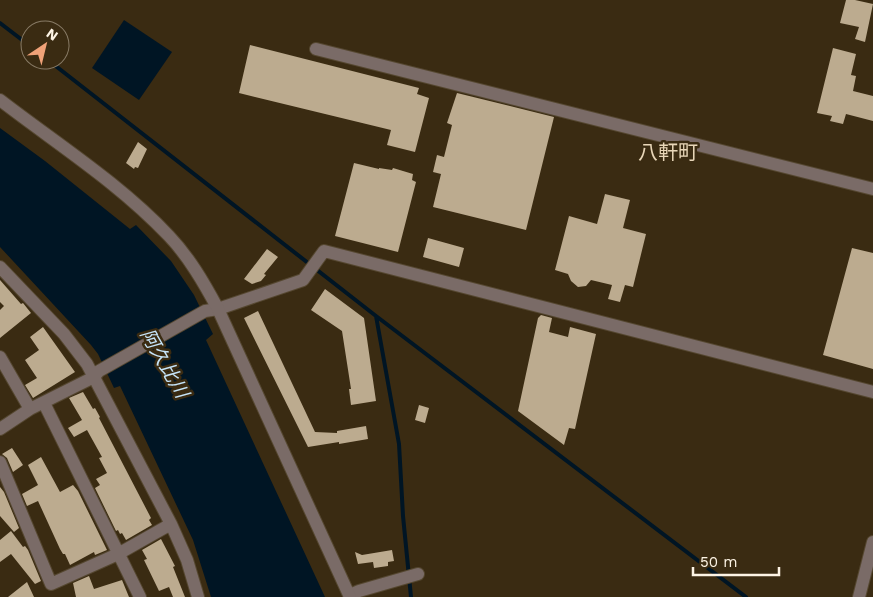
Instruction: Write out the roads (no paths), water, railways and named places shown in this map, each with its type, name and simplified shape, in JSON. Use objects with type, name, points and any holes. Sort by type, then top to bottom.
[{"type":"street","points":[[316,49],[873,189]]},
{"type":"street","points":[[0,100],[107,180],[140,208],[182,251],[202,281],[211,310],[350,596],[418,574]]},
{"type":"street","points":[[0,429],[30,409],[211,310],[303,280],[324,251],[873,392]]},
{"type":"street","points":[[0,267],[64,334],[97,374],[171,524],[187,560],[198,597]]},
{"type":"street","points":[[0,357],[30,409]]},
{"type":"street","points":[[44,403],[140,597]]},
{"type":"street","points":[[0,462],[51,584],[118,554],[171,524]]},
{"type":"street","points":[[873,542],[860,595],[873,596]]},
{"type":"water","points":[[124,20],[172,52],[139,100],[92,68]]},
{"type":"water","name":"阿久比川","points":[[0,128],[45,161],[130,229],[136,225],[171,261],[194,295],[213,334],[206,340],[325,597],[211,597],[193,540],[120,386],[114,388],[98,354],[91,345],[0,247]]},
{"type":"waterway","points":[[0,23],[20,38]]},
{"type":"waterway","points":[[61,70],[376,316],[399,444],[403,516],[411,597]]},
{"type":"waterway","points":[[376,316],[746,597]]},
{"type":"district","name":"八軒町","points":[[668,152]]}]
